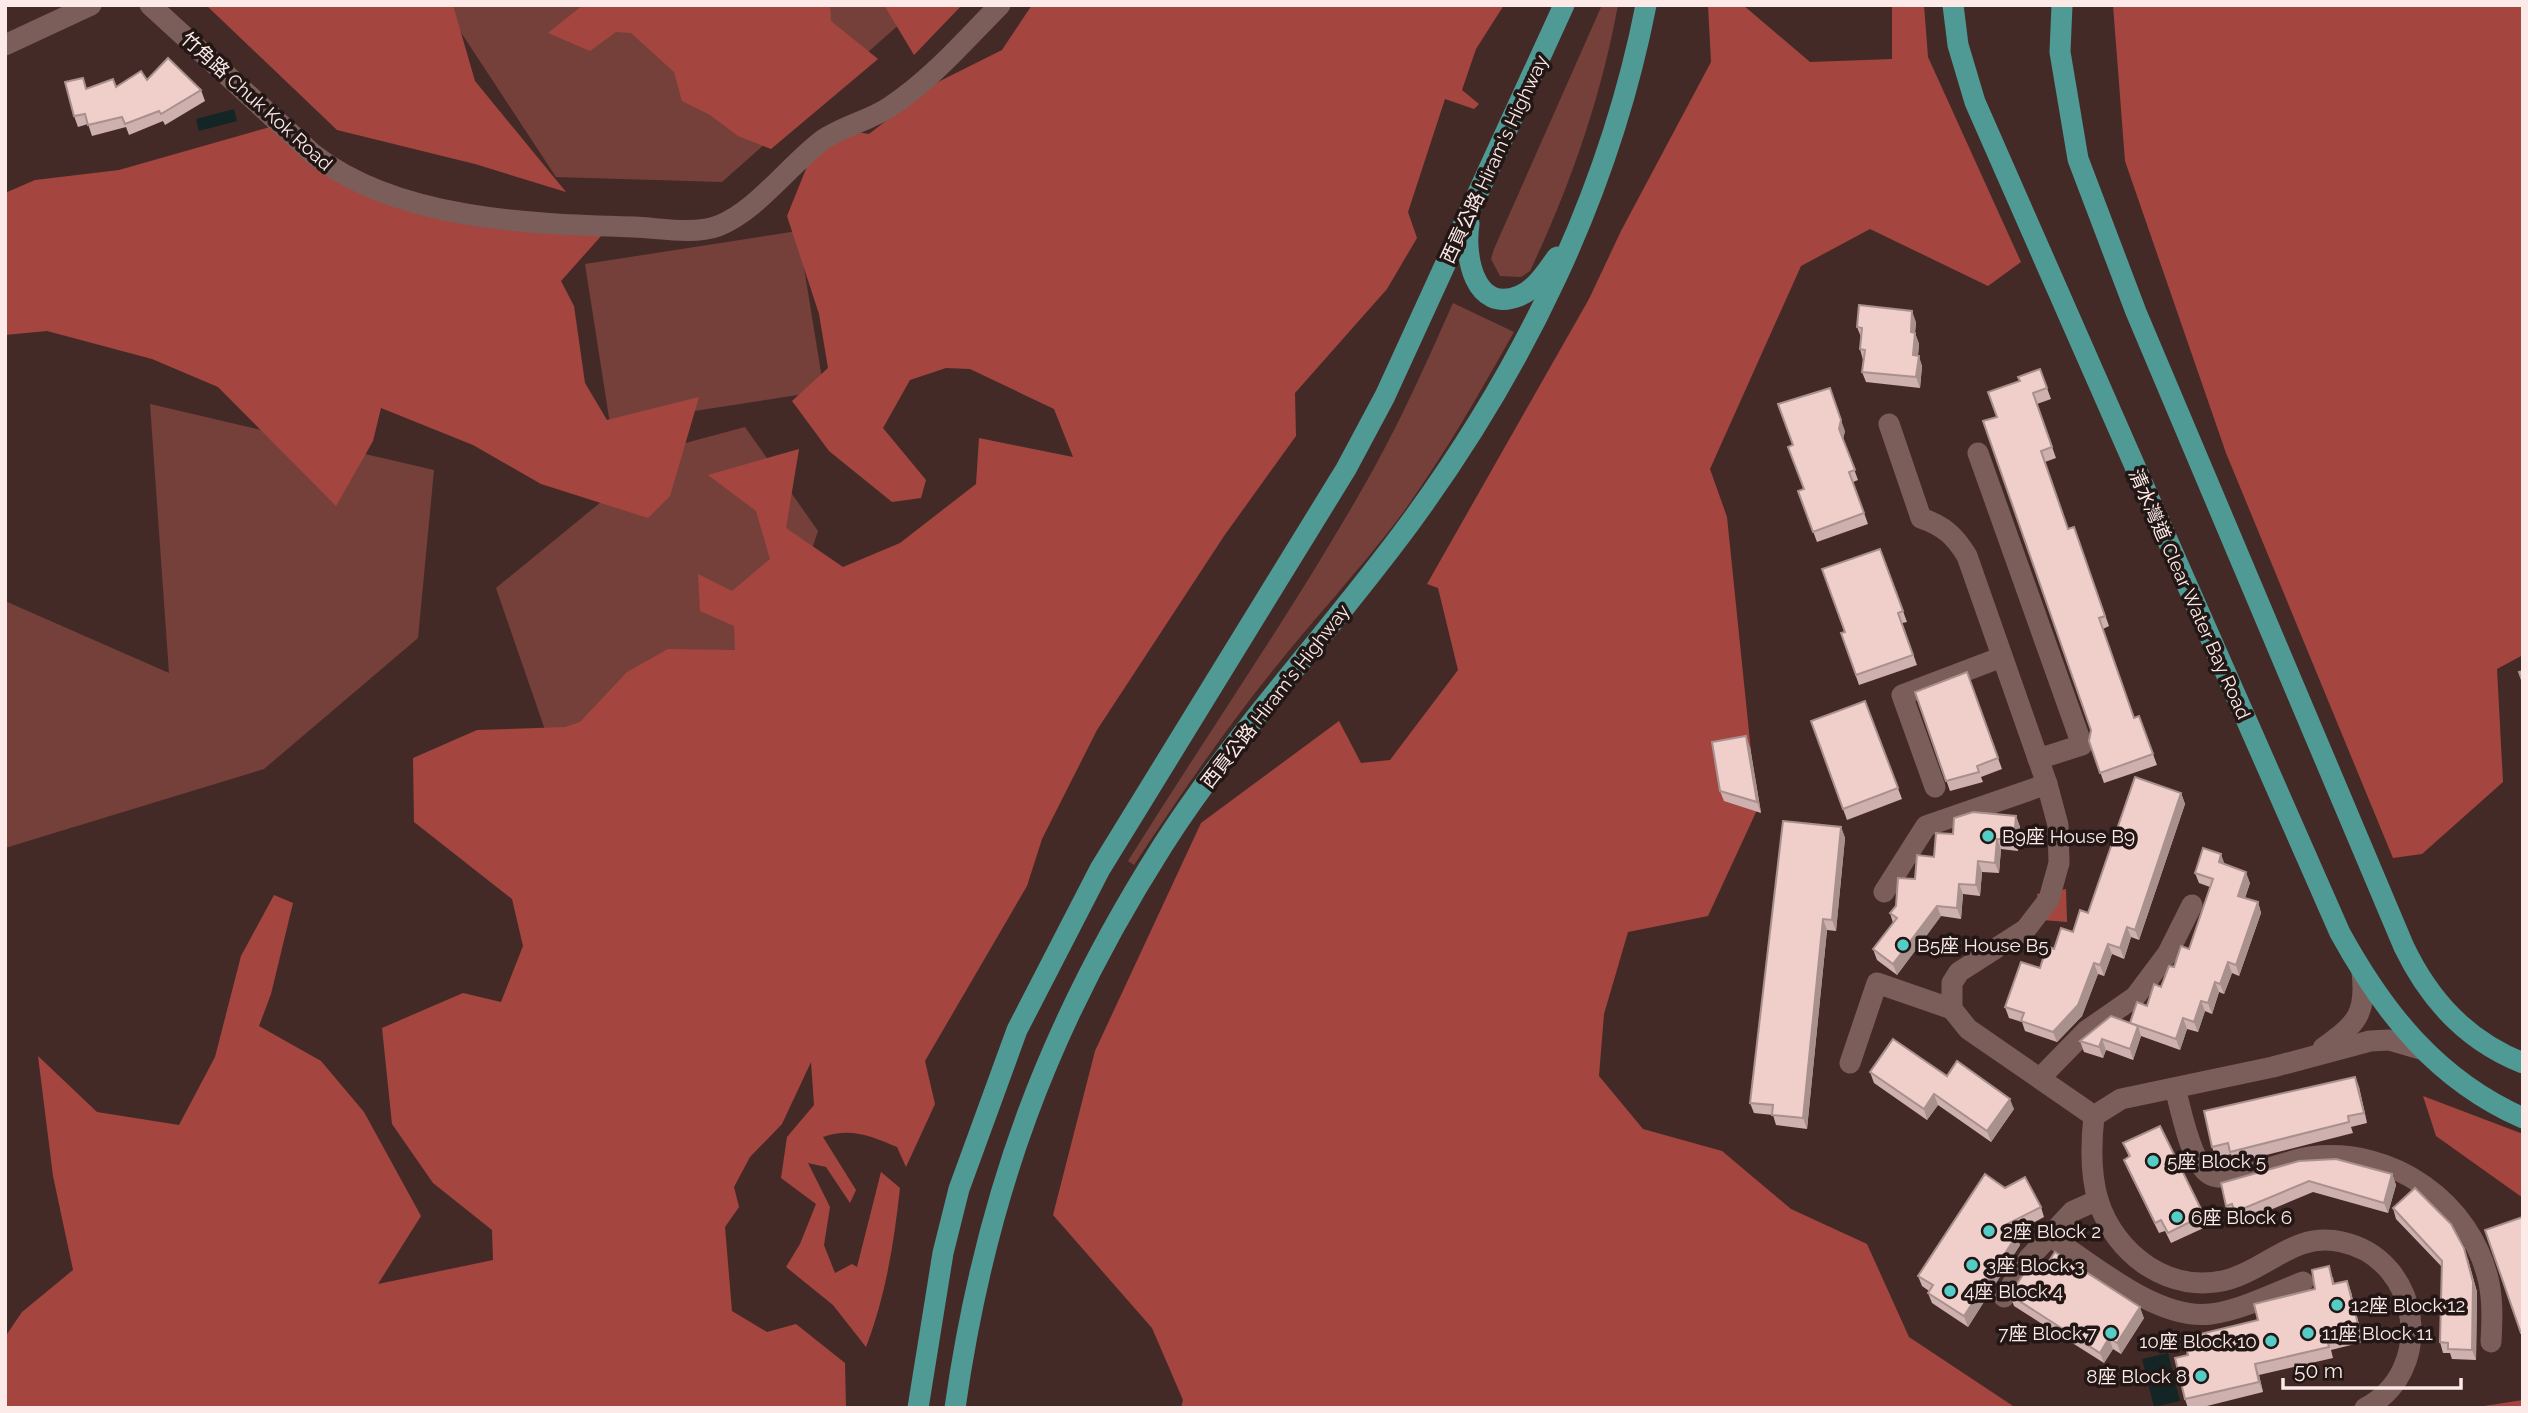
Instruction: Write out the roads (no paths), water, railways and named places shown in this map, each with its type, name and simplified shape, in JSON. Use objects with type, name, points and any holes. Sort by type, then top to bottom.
[{"type":"main road","name":"西貢公路 Hiram's Highway","points":[[918,1408],[943,1253],[959,1189],[1017,1030],[1107,858],[1346,469],[1385,396],[1564,5]]},
{"type":"main road","name":"西貢公路 Hiram's Highway","points":[[955,1408],[980,1262],[1001,1189],[1050,1054],[1091,968],[1166,841],[1218,767],[1408,525],[1468,438],[1556,281],[1586,211],[1616,125],[1646,5]]},
{"type":"main road","name":"清水灣道 Clear Water Bay Road","points":[[1953,5],[1958,45],[1975,102],[2340,933],[2362,972],[2420,1049],[2470,1091],[2523,1118]]},
{"type":"main road","points":[[2062,5],[2060,52],[2078,159],[2141,324],[2404,947],[2425,986],[2446,1012],[2474,1037],[2523,1063]]},
{"type":"main road","points":[[1473,204],[1467,236],[1471,273],[1480,287],[1492,295],[1507,299],[1522,295],[1547,271],[1586,211]]},
{"type":"street","points":[[5,45],[91,5]]},
{"type":"street","name":"竹角路 Chuk Kok Road","points":[[150,5],[313,154],[333,170],[368,189],[419,204],[539,224],[705,230],[736,218],[823,140],[891,107],[938,67],[1000,5]]},
{"type":"street","points":[[1889,424],[1921,518],[1941,525],[1957,538],[1967,556],[2047,784],[2060,844],[2059,863],[2049,899],[2026,929],[1959,972],[1952,983],[1952,1009]]},
{"type":"street","points":[[1978,453],[2082,745],[2038,758]]},
{"type":"street","points":[[1935,788],[1902,695],[2002,657]]},
{"type":"street","points":[[1884,892],[1926,826],[2047,784]]},
{"type":"street","points":[[2040,1078],[2087,1031],[2135,998],[2168,953],[2192,905]]},
{"type":"street","points":[[2313,1055],[2355,1022],[2364,994],[2362,972]]},
{"type":"street","points":[[1850,1063],[1877,983],[1952,1009],[1968,1029],[2094,1116]]},
{"type":"street","points":[[2094,1116],[2121,1099],[2273,1067],[2370,1041],[2389,1040],[2420,1049]]},
{"type":"street","points":[[2175,1088],[2197,1162],[2210,1175],[2227,1177],[2309,1157],[2349,1156],[2388,1166],[2432,1191],[2466,1228],[2484,1264],[2492,1304],[2491,1342]]},
{"type":"street","points":[[2094,1116],[2091,1142],[2098,1200],[2111,1228],[2131,1255],[2157,1272],[2180,1280],[2206,1283],[2231,1279],[2290,1247],[2315,1240],[2344,1242],[2380,1260],[2397,1278],[2407,1298],[2411,1339],[2405,1368],[2380,1399],[2365,1408]]},
{"type":"street","points":[[2004,1297],[2029,1258],[2073,1211],[2098,1200]]},
{"type":"street","points":[[2049,1236],[2146,1298],[2178,1313],[2213,1314],[2303,1282]]},
{"type":"water","points":[[234,109],[237,121],[199,131],[196,119]]},
{"type":"water","points":[[2168,1353],[2180,1401],[2154,1407],[2142,1359]]},
{"type":"place","name":"B9座 House B9","points":[[1988,836]]},
{"type":"place","name":"B5座 House B5","points":[[1903,945]]},
{"type":"place","name":"5座 Block 5","points":[[2153,1161]]},
{"type":"place","name":"6座 Block 6","points":[[2177,1217]]},
{"type":"place","name":"2座 Block 2","points":[[1989,1231]]},
{"type":"place","name":"3座 Block 3","points":[[1972,1265]]},
{"type":"place","name":"4座 Block 4","points":[[1950,1291]]},
{"type":"place","name":"12座 Block 12","points":[[2337,1305]]},
{"type":"place","name":"7座 Block 7","points":[[2111,1333]]},
{"type":"place","name":"11座 Block 11","points":[[2308,1333]]},
{"type":"place","name":"10座 Block 10","points":[[2271,1341]]},
{"type":"place","name":"8座 Block 8","points":[[2201,1376]]}]
